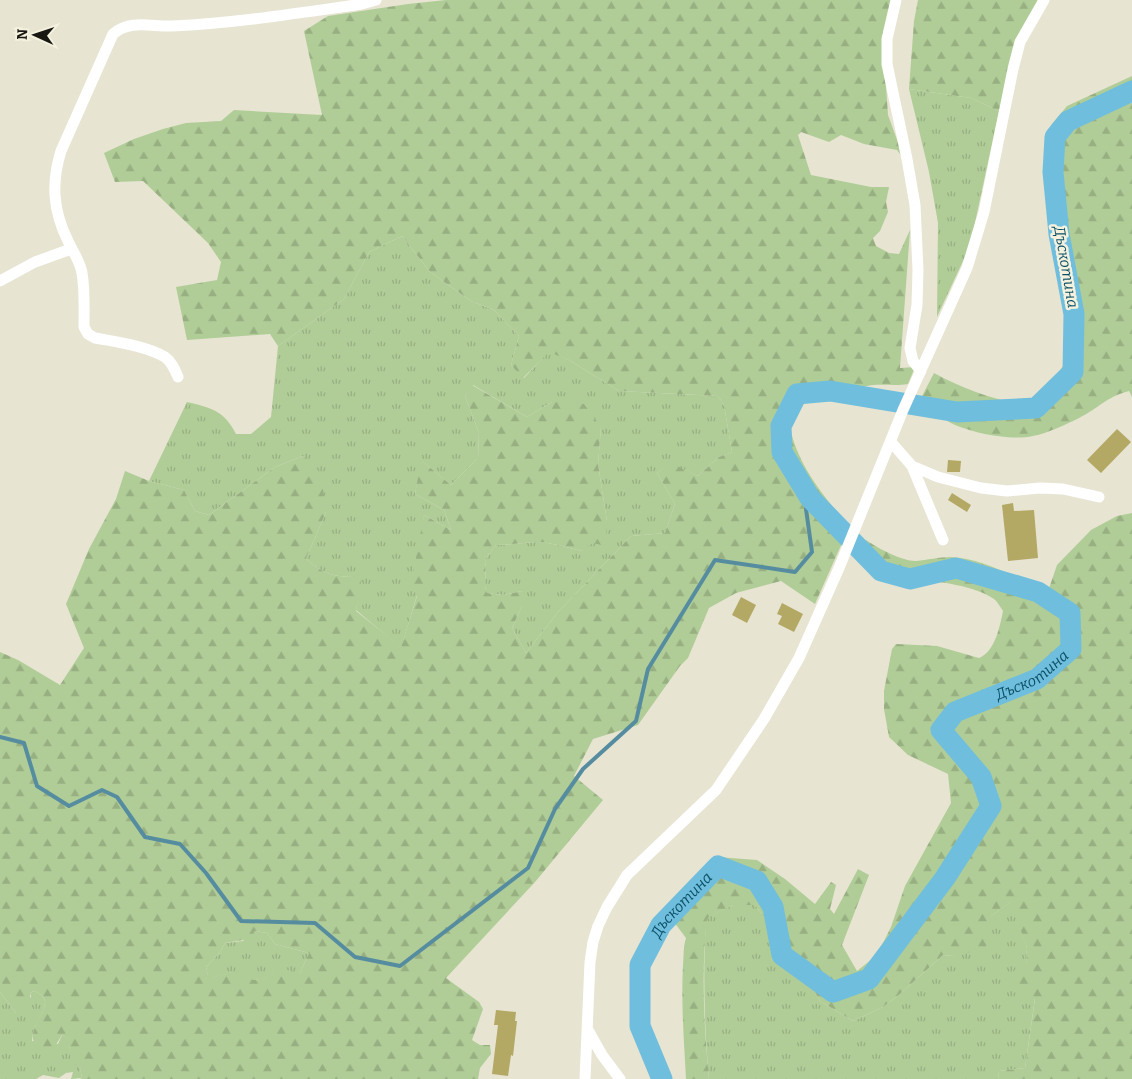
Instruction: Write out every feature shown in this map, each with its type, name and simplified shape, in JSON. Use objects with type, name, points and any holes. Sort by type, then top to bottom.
[{"type":"street","points":[[178,377],[174,367],[166,358],[149,351],[95,338],[88,334],[84,327],[82,273],[78,260],[63,231],[55,205],[56,166],[113,34],[126,25],[170,26],[238,20],[362,4],[376,0]]},
{"type":"street","points":[[896,0],[887,39],[887,64],[915,205],[918,270],[917,305],[910,348],[912,361],[921,371]]},
{"type":"street","points":[[585,1079],[590,962],[598,926],[607,907],[627,876],[716,790],[764,719],[799,658],[856,527],[903,410],[966,268],[984,212],[1012,70],[1020,42],[1044,0]]},
{"type":"street","points":[[0,281],[35,262],[71,249]]},
{"type":"street","points":[[891,442],[912,466],[943,540]]},
{"type":"street","points":[[912,466],[938,476],[982,488],[1007,491],[1040,488],[1063,489],[1099,497]]},
{"type":"street","points":[[588,1028],[602,1055],[620,1079]]},
{"type":"green space","points":[[446,0],[891,0],[885,72],[888,115],[904,159],[897,150],[864,144],[841,135],[829,142],[801,132],[798,135],[811,175],[871,187],[889,187],[886,202],[888,212],[880,231],[873,238],[876,246],[889,253],[899,254],[910,230],[900,368],[915,367],[908,384],[873,385],[839,391],[809,387],[802,389],[795,396],[790,409],[790,424],[799,456],[829,502],[850,525],[815,604],[781,581],[736,593],[709,608],[688,658],[680,666],[638,725],[593,739],[574,776],[603,800],[535,882],[446,978],[479,1002],[483,1009],[472,1040],[480,1045],[490,1045],[491,1054],[480,1068],[478,1079],[80,1079],[82,1078],[80,1068],[71,1061],[70,1040],[62,1035],[52,1051],[44,1053],[35,1045],[33,1036],[45,1003],[43,996],[34,991],[30,993],[30,1005],[24,1012],[16,1013],[0,992],[0,652],[18,660],[60,685],[84,648],[66,604],[89,549],[116,499],[125,471],[149,481],[184,490],[195,511],[209,515],[275,467],[303,456],[321,473],[326,512],[306,559],[320,569],[332,574],[345,577],[362,577],[356,611],[401,647],[417,596],[411,584],[424,515],[451,530],[444,510],[415,494],[421,460],[451,485],[478,458],[479,433],[465,396],[472,385],[527,417],[552,402],[584,404],[601,427],[598,464],[607,521],[606,546],[593,543],[582,551],[556,544],[539,542],[496,545],[486,558],[485,586],[487,593],[503,595],[522,591],[522,606],[512,628],[526,653],[558,612],[631,536],[665,533],[675,504],[657,473],[671,463],[698,476],[719,457],[732,452],[724,405],[718,396],[619,391],[569,360],[549,352],[523,378],[511,365],[519,336],[494,310],[471,301],[430,272],[402,236],[369,252],[344,299],[278,346],[270,334],[187,340],[176,287],[217,280],[221,262],[208,243],[143,181],[115,182],[104,153],[134,139],[163,129],[186,123],[221,121],[234,110],[322,115],[304,31],[328,16]],"holes":[[[255,931],[267,933],[275,944],[309,953],[300,973],[284,970],[253,980],[240,972],[220,976],[208,975],[206,967],[220,952],[225,943],[250,939]]]},
{"type":"green space","points":[[918,0],[1042,0],[999,111],[971,98],[909,89],[914,21]]},
{"type":"green space","points":[[1132,76],[1132,397],[1129,391],[1121,393],[1074,421],[1033,436],[1003,437],[969,430],[951,423],[920,400],[934,373],[980,394],[1029,406],[1044,393],[1073,352],[1070,270],[1051,200],[1044,148],[1052,124],[1067,106]]},
{"type":"green space","points":[[909,89],[971,98],[999,111],[970,246],[937,317],[938,223],[929,172]]},
{"type":"green space","points":[[402,236],[430,272],[471,301],[494,310],[519,336],[511,365],[524,378],[549,351],[569,360],[619,391],[718,396],[724,405],[732,452],[719,457],[698,476],[671,464],[657,473],[675,504],[665,533],[631,536],[558,612],[526,653],[512,628],[522,606],[522,591],[503,595],[487,593],[485,586],[486,558],[496,545],[529,542],[550,543],[582,551],[607,521],[598,464],[601,427],[552,402],[527,417],[473,385],[465,396],[479,433],[478,458],[451,485],[422,461],[415,494],[444,510],[451,530],[424,515],[417,595],[401,648],[356,610],[361,577],[345,577],[332,574],[320,569],[306,559],[326,512],[303,456],[275,467],[209,515],[195,511],[184,490],[149,481],[187,402],[216,411],[227,420],[236,434],[251,434],[271,417],[278,346],[344,299],[369,252]]},
{"type":"green space","points":[[1132,513],[1132,1079],[998,1079],[999,1071],[1025,1068],[1035,999],[1015,989],[1013,971],[1026,964],[1027,948],[1011,902],[991,916],[986,948],[954,956],[943,955],[883,1007],[853,1021],[820,1001],[795,957],[755,905],[733,905],[707,918],[704,958],[704,999],[709,1079],[686,1079],[682,994],[686,938],[671,918],[673,904],[718,857],[757,860],[785,879],[815,904],[831,882],[836,885],[830,909],[834,914],[858,869],[869,875],[842,945],[857,971],[877,955],[891,927],[905,886],[951,803],[948,774],[908,755],[889,737],[884,709],[884,691],[892,649],[896,644],[937,646],[979,658],[985,655],[993,644],[1003,611],[994,599],[967,587],[878,573],[859,560],[866,540],[890,554],[904,559],[916,561],[951,557],[972,560],[996,568],[1028,586],[1043,606],[1057,565],[1091,530],[1117,516]]},
{"type":"green space","points":[[1012,901],[1027,948],[1026,964],[1035,998],[1025,1068],[999,1071],[998,1079],[709,1079],[704,998],[706,918],[733,905],[755,905],[795,957],[820,1001],[853,1021],[883,1007],[943,955],[954,956],[991,916]]},
{"type":"green space","points":[[255,931],[267,933],[275,944],[309,953],[300,973],[277,972],[261,979],[253,980],[232,972],[208,976],[206,967],[220,952],[225,943],[243,941]]},
{"type":"green space","points":[[34,991],[44,997],[45,1006],[34,1029],[32,1041],[58,1044],[62,1035],[71,1040],[69,1050],[80,1068],[82,1078],[71,1079],[73,1072],[66,1073],[59,1078],[43,1075],[36,1079],[0,1079],[0,992],[16,1013],[31,997],[30,993]]},
{"type":"building","points":[[1117,429],[1131,442],[1101,473],[1087,460]]},
{"type":"building","points":[[948,460],[961,461],[960,472],[947,472]]},
{"type":"building","points":[[952,493],[971,505],[967,512],[948,500]]},
{"type":"building","points":[[1013,503],[1014,511],[1034,510],[1038,558],[1008,561],[1002,505]]},
{"type":"building","points":[[741,597],[756,605],[747,623],[732,615]]},
{"type":"building","points":[[782,603],[803,614],[794,632],[778,624],[782,616],[777,614]]},
{"type":"building","points":[[496,1010],[516,1012],[515,1021],[517,1021],[513,1056],[511,1055],[508,1076],[492,1074],[498,1025],[494,1025]]},
{"type":"waterway","name":"Дъскотина","points":[[662,1079],[640,1026],[640,965],[661,925],[718,866],[757,881],[773,907],[782,955],[833,992],[869,979],[945,878],[991,806],[981,777],[941,730],[955,712],[1037,679],[1071,649],[1070,613],[1038,592],[956,568],[910,579],[881,571],[810,498],[782,452],[781,426],[797,394],[830,391],[957,412],[1036,408],[1073,372],[1074,314],[1059,234],[1053,172],[1055,137],[1068,121],[1132,91]]},
{"type":"waterway","points":[[0,737],[24,743],[37,786],[69,806],[102,790],[117,797],[145,837],[180,844],[206,873],[241,921],[315,923],[355,957],[400,966],[528,868],[555,809],[583,769],[636,721],[648,669],[715,560],[795,572],[812,552],[806,509],[810,498]]}]
